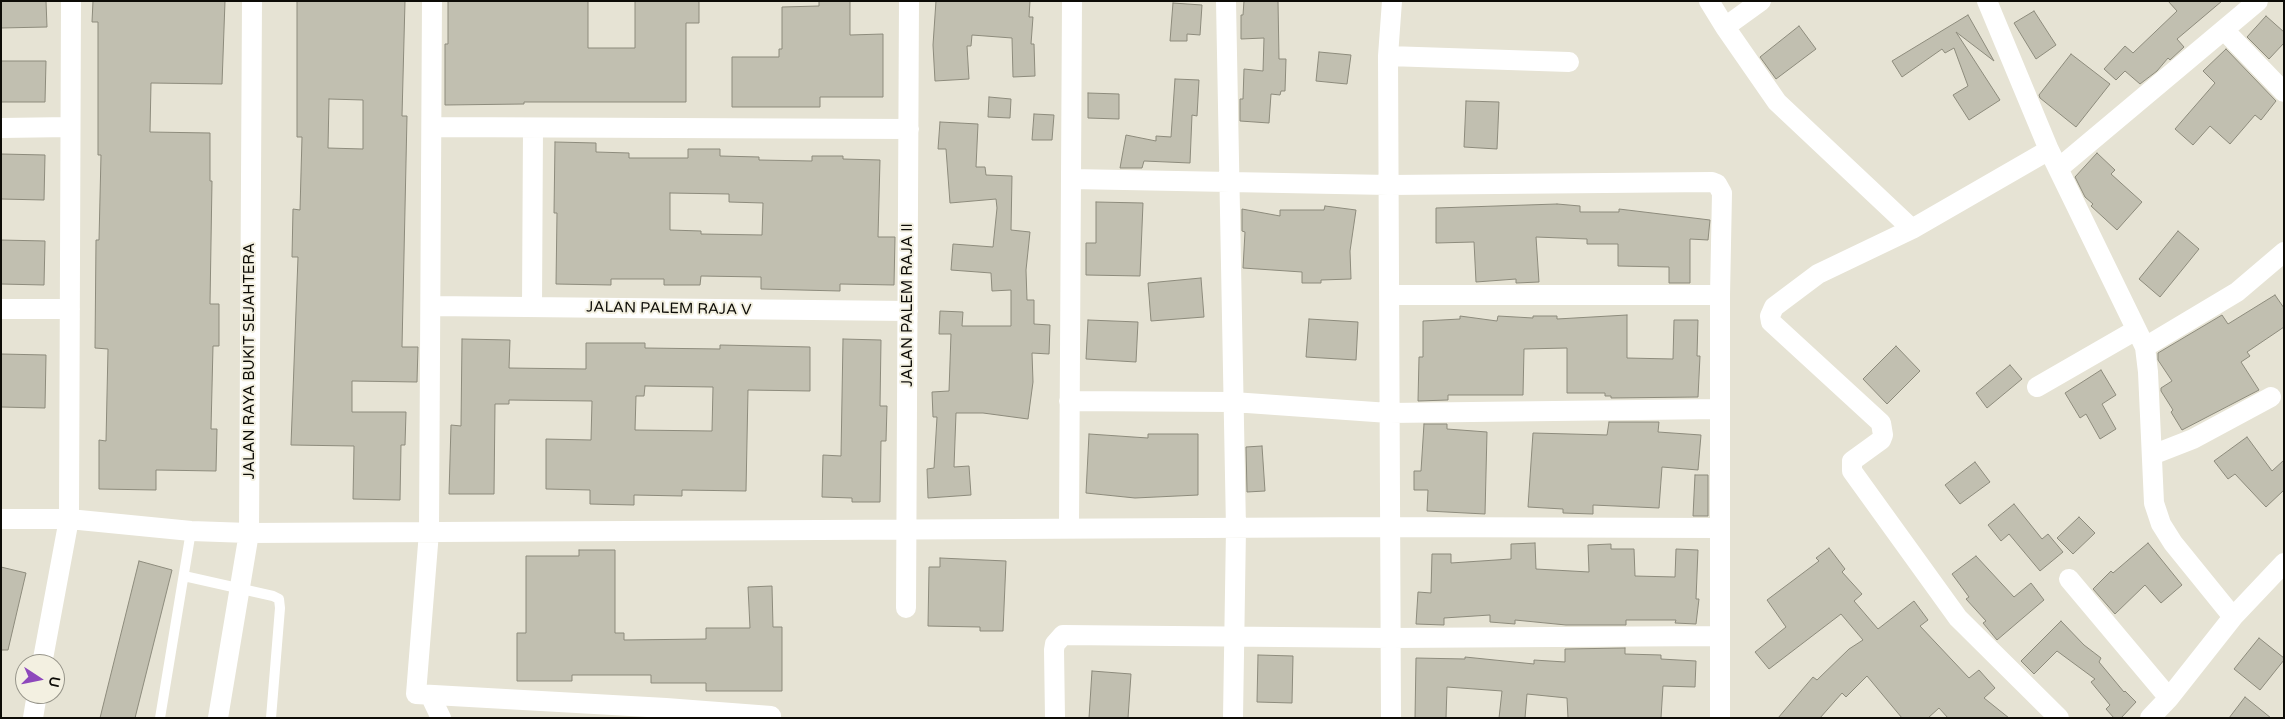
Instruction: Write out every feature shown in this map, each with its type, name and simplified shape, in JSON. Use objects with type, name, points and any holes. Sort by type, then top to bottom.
[{"type":"street","points":[[44,654],[69,519],[71,1]]},
{"type":"street","name":"JALAN RAYA BUKIT SEJAHTERA","points":[[218,718],[249,532],[252,1]]},
{"type":"street","points":[[432,1],[429,532],[416,694],[664,713],[771,716]]},
{"type":"street","name":"JALAN PALEM RAJA II","points":[[906,608],[909,1]]},
{"type":"street","points":[[1068,528],[1072,1]]},
{"type":"street","points":[[1226,1],[1236,528],[1234,718]]},
{"type":"street","points":[[1390,718],[1388,56],[1392,1]]},
{"type":"street","points":[[1709,1],[1777,102],[1912,229]]},
{"type":"street","points":[[1725,27],[1761,1]]},
{"type":"street","points":[[1987,1],[2049,150],[2140,338],[2148,372],[2154,502],[2161,524],[2173,543],[2233,617]]},
{"type":"street","points":[[2059,168],[2258,1]]},
{"type":"street","points":[[2224,30],[2284,92]]},
{"type":"street","points":[[1388,56],[1569,62]]},
{"type":"street","points":[[1,128],[70,127]]},
{"type":"street","points":[[432,127],[909,129]]},
{"type":"street","points":[[532,308],[533,128]]},
{"type":"street","points":[[2049,150],[1912,229],[1818,274],[1770,311],[1771,322],[1881,423],[1883,435],[1881,440],[1852,461],[1852,471],[1958,618],[2059,718]]},
{"type":"street","points":[[1071,179],[1388,185],[1712,182],[1717,184],[1722,193],[1720,295],[1720,718]]},
{"type":"street","points":[[2037,387],[2236,292],[2284,252]]},
{"type":"street","points":[[1389,295],[1720,295]]},
{"type":"street","name":"JALAN PALEM RAJA V","points":[[431,306],[908,311]]},
{"type":"street","points":[[1,309],[70,309]]},
{"type":"street","points":[[2152,455],[2193,439],[2271,397]]},
{"type":"street","points":[[1069,402],[1233,402],[1389,413],[1720,409]]},
{"type":"street","points":[[1,519],[69,519],[191,531],[249,532],[1390,527],[1720,528]]},
{"type":"street","points":[[2070,579],[2159,711],[2233,617],[2284,563]]},
{"type":"street","points":[[1055,718],[1054,650],[1055,644],[1063,635],[1390,638],[1720,636]]},
{"type":"street","points":[[430,694],[441,717]]},
{"type":"street","points":[[33,718],[35,704]]},
{"type":"lane","points":[[160,718],[191,531]]},
{"type":"lane","points":[[184,576],[274,596],[279,599],[280,608],[271,718]]},
{"type":"building","points":[[1,1],[46,1],[47,27],[1,28]]},
{"type":"building","points":[[93,1],[225,1],[222,84],[151,83],[150,132],[210,133],[210,181],[212,181],[210,304],[219,304],[219,346],[213,346],[211,429],[217,429],[216,471],[156,470],[156,490],[99,489],[99,440],[106,441],[108,349],[95,348],[96,240],[99,240],[101,155],[98,155],[98,22],[92,22]]},
{"type":"building","points":[[297,1],[405,1],[402,116],[407,116],[402,347],[418,347],[417,382],[352,381],[352,412],[406,412],[405,445],[401,445],[400,500],[353,499],[354,446],[291,445],[298,257],[292,257],[293,209],[300,210],[302,137],[297,137]],"holes":[[[329,99],[363,100],[363,149],[328,148]]]},
{"type":"building","points":[[448,1],[588,1],[588,48],[635,48],[635,1],[699,1],[699,23],[686,23],[686,102],[524,102],[524,104],[445,105],[445,44],[448,44]]},
{"type":"building","points":[[819,1],[850,1],[850,35],[883,34],[883,97],[820,97],[820,107],[732,107],[732,57],[779,57],[779,49],[782,49],[782,7],[819,6]]},
{"type":"building","points":[[936,1],[1030,1],[1029,17],[1033,17],[1031,44],[1034,44],[1035,76],[1013,77],[1012,38],[972,35],[971,46],[967,46],[969,79],[935,81],[933,45]]},
{"type":"building","points":[[1244,1],[1278,1],[1279,59],[1286,59],[1285,91],[1281,91],[1280,95],[1271,94],[1269,123],[1240,121],[1240,99],[1243,99],[1244,69],[1263,71],[1264,38],[1241,39],[1241,15],[1243,15]]},
{"type":"building","points":[[2168,1],[2222,1],[2177,39],[2184,47],[2170,60],[2168,58],[2157,71],[2140,84],[2125,71],[2116,80],[2104,69],[2125,46],[2133,53],[2177,11]]},
{"type":"building","points":[[1173,3],[1202,5],[1200,35],[1187,34],[1187,41],[1170,41]]},
{"type":"building","points":[[2034,11],[2056,45],[2036,59],[2014,23]]},
{"type":"building","points":[[1968,15],[1994,61],[1956,32],[2000,100],[1969,120],[1953,95],[1968,86],[1954,48],[1945,53],[1942,49],[1902,77],[1892,61]]},
{"type":"building","points":[[2266,16],[2284,32],[2284,43],[2269,59],[2247,37]]},
{"type":"building","points":[[1799,26],[1816,49],[1776,79],[1760,57]]},
{"type":"building","points":[[2226,49],[2276,101],[2261,120],[2255,115],[2230,144],[2210,126],[2193,145],[2175,129],[2215,83],[2203,71]]},
{"type":"building","points":[[1319,52],[1351,55],[1347,84],[1316,81]]},
{"type":"building","points":[[2071,54],[2110,84],[2076,127],[2040,98],[2039,95]]},
{"type":"building","points":[[1,61],[46,61],[45,102],[1,102]]},
{"type":"building","points":[[1175,79],[1199,80],[1197,116],[1192,115],[1190,163],[1144,161],[1142,168],[1120,168],[1126,135],[1156,141],[1156,136],[1171,137]]},
{"type":"building","points":[[1088,93],[1119,94],[1119,119],[1088,118]]},
{"type":"building","points":[[989,97],[1011,99],[1010,118],[988,117]]},
{"type":"building","points":[[1466,101],[1499,102],[1497,149],[1464,147]]},
{"type":"building","points":[[1034,114],[1054,115],[1052,140],[1032,140]]},
{"type":"building","points":[[940,122],[978,124],[976,167],[985,167],[986,175],[1012,176],[1011,230],[1030,232],[1026,270],[1027,300],[1034,300],[1034,324],[1050,325],[1049,354],[1032,353],[1033,382],[1028,419],[983,413],[956,413],[954,467],[969,466],[971,495],[928,498],[927,469],[934,468],[937,417],[933,417],[932,392],[949,391],[951,334],[939,334],[940,311],[963,312],[962,326],[1011,326],[1011,290],[992,291],[991,273],[951,270],[953,244],[993,247],[997,208],[996,199],[950,203],[946,149],[938,149]]},
{"type":"building","points":[[555,142],[596,143],[596,152],[629,153],[629,158],[688,158],[688,149],[720,149],[720,156],[759,157],[759,160],[812,161],[812,156],[843,156],[843,159],[880,160],[878,237],[895,237],[894,285],[840,284],[840,291],[761,289],[761,277],[701,276],[700,285],[664,285],[664,279],[611,279],[611,285],[556,284],[557,213],[554,213]],"holes":[[[670,193],[729,194],[729,202],[763,203],[762,235],[701,234],[701,231],[670,230]]]},
{"type":"building","points":[[2097,153],[2115,170],[2111,174],[2142,202],[2117,230],[2091,206],[2093,204],[2085,197],[2075,177]]},
{"type":"building","points":[[1,154],[45,155],[44,200],[1,199]]},
{"type":"building","points":[[1096,202],[1143,203],[1140,276],[1086,275],[1086,243],[1096,243]]},
{"type":"building","points":[[1557,204],[1580,206],[1580,212],[1619,212],[1619,209],[1710,220],[1708,240],[1690,239],[1690,283],[1669,283],[1669,267],[1618,266],[1618,244],[1587,244],[1587,239],[1536,237],[1539,282],[1516,283],[1516,279],[1476,282],[1474,242],[1436,243],[1436,208]]},
{"type":"building","points":[[1325,206],[1356,210],[1350,251],[1351,279],[1321,280],[1321,283],[1302,283],[1302,272],[1243,268],[1245,232],[1242,231],[1242,209],[1280,216],[1280,210],[1324,210]]},
{"type":"building","points":[[2178,231],[2199,249],[2160,297],[2139,279]]},
{"type":"building","points":[[1,240],[45,241],[44,285],[1,284]]},
{"type":"building","points":[[1201,278],[1204,317],[1151,321],[1148,283]]},
{"type":"building","points":[[2275,295],[2284,308],[2284,327],[2247,352],[2250,356],[2241,362],[2259,390],[2182,430],[2171,412],[2173,410],[2161,391],[2161,388],[2172,381],[2158,360],[2158,353],[2222,315],[2228,324]]},
{"type":"building","points":[[1627,315],[1627,358],[1673,359],[1674,320],[1698,320],[1697,356],[1700,356],[1698,397],[1611,398],[1611,396],[1605,396],[1605,393],[1567,393],[1567,348],[1524,349],[1523,395],[1448,395],[1448,400],[1418,401],[1419,357],[1423,357],[1423,321],[1460,319],[1460,316],[1497,321],[1498,316],[1533,318],[1533,316],[1557,316],[1557,319]]},
{"type":"building","points":[[1309,319],[1358,322],[1356,360],[1306,357]]},
{"type":"building","points":[[1088,320],[1138,322],[1136,362],[1086,359]]},
{"type":"building","points":[[462,339],[510,340],[509,368],[586,369],[586,343],[645,343],[645,348],[720,349],[720,345],[810,347],[810,391],[748,390],[746,491],[682,490],[682,496],[634,495],[634,505],[590,504],[590,490],[546,489],[546,439],[591,440],[592,401],[509,400],[509,404],[495,404],[494,494],[449,494],[451,425],[461,426]],"holes":[[[645,386],[713,387],[712,431],[635,430],[636,396],[644,396]]]},
{"type":"building","points":[[843,339],[881,340],[880,406],[887,406],[886,441],[881,441],[880,502],[852,502],[852,498],[822,497],[823,455],[841,456]]},
{"type":"building","points":[[1896,346],[1920,371],[1887,404],[1863,379]]},
{"type":"building","points":[[1,354],[46,355],[45,408],[1,407]]},
{"type":"building","points":[[2010,365],[2022,379],[1987,408],[1976,393]]},
{"type":"building","points":[[2101,370],[2116,395],[2102,404],[2116,429],[2100,439],[2086,414],[2080,418],[2065,393]]},
{"type":"building","points":[[1609,422],[1659,422],[1658,432],[1701,435],[1698,470],[1662,467],[1659,508],[1593,505],[1593,514],[1563,513],[1563,509],[1528,507],[1533,433],[1607,435]]},
{"type":"building","points":[[1424,424],[1447,424],[1447,429],[1487,432],[1485,514],[1427,511],[1428,490],[1414,490],[1414,471],[1421,471]]},
{"type":"building","points":[[1089,434],[1148,438],[1148,434],[1198,434],[1198,495],[1135,498],[1086,493]]},
{"type":"building","points":[[2247,437],[2272,471],[2284,460],[2284,490],[2266,507],[2235,474],[2228,479],[2214,461]]},
{"type":"building","points":[[1262,446],[1265,491],[1247,492],[1246,447]]},
{"type":"building","points":[[1975,462],[1990,482],[1960,504],[1945,485]]},
{"type":"building","points":[[1695,475],[1708,475],[1708,516],[1693,516]]},
{"type":"building","points":[[2014,504],[2042,539],[2048,534],[2063,552],[2040,571],[2009,534],[2001,541],[1988,525]]},
{"type":"building","points":[[2079,517],[2095,533],[2073,554],[2057,538]]},
{"type":"building","points":[[1535,543],[1536,569],[1589,572],[1588,545],[1611,544],[1611,549],[1634,549],[1635,576],[1675,577],[1676,549],[1698,550],[1696,599],[1699,599],[1696,624],[1675,623],[1676,620],[1626,620],[1626,625],[1566,625],[1515,620],[1515,624],[1490,622],[1490,615],[1444,618],[1444,625],[1416,624],[1418,592],[1431,593],[1432,554],[1451,554],[1451,563],[1511,559],[1511,544]]},
{"type":"building","points":[[2148,543],[2182,585],[2161,603],[2145,585],[2115,614],[2093,589],[2111,571],[2113,573]]},
{"type":"building","points":[[1829,548],[1845,569],[1842,572],[1862,594],[1854,601],[1878,629],[1914,601],[1928,620],[1920,626],[1969,678],[1979,670],[1995,688],[1984,698],[2009,718],[1948,718],[1939,708],[1928,718],[1902,718],[1867,676],[1846,697],[1842,693],[1820,718],[1778,718],[1813,677],[1817,680],[1849,649],[1863,640],[1841,614],[1769,669],[1755,652],[1786,627],[1767,600],[1819,561],[1816,558]]},
{"type":"building","points":[[579,550],[615,550],[615,633],[624,633],[624,640],[706,639],[706,628],[750,628],[748,587],[772,586],[773,627],[782,627],[782,691],[706,691],[706,683],[651,683],[651,675],[572,675],[572,681],[517,681],[517,633],[526,633],[526,556],[579,556]]},
{"type":"building","points":[[1976,556],[2014,597],[2031,583],[2044,600],[1997,640],[1983,623],[1986,621],[1966,599],[1969,597],[1952,574]]},
{"type":"building","points":[[940,558],[1006,561],[1003,631],[980,631],[980,627],[928,626],[929,567],[940,567]]},
{"type":"building","points":[[139,561],[172,570],[135,718],[100,718]]},
{"type":"building","points":[[1,567],[26,573],[8,650],[1,650]]},
{"type":"building","points":[[2061,621],[2084,645],[2101,658],[2099,662],[2124,692],[2136,702],[2121,718],[2114,718],[2106,709],[2110,705],[2091,682],[2095,679],[2057,651],[2034,674],[2021,661]]},
{"type":"building","points":[[2259,638],[2284,658],[2260,690],[2234,669]]},
{"type":"building","points":[[1625,648],[1625,654],[1661,655],[1661,659],[1696,661],[1695,687],[1663,686],[1661,718],[1568,718],[1567,698],[1527,694],[1525,718],[1499,718],[1502,691],[1447,687],[1446,718],[1415,718],[1416,658],[1465,659],[1465,657],[1534,664],[1534,660],[1565,662],[1565,649]]},
{"type":"building","points":[[1258,655],[1293,656],[1292,703],[1257,702]]},
{"type":"building","points":[[1092,671],[1131,674],[1128,718],[1089,718]]},
{"type":"building","points":[[2245,697],[2271,718],[2229,718]]}]
